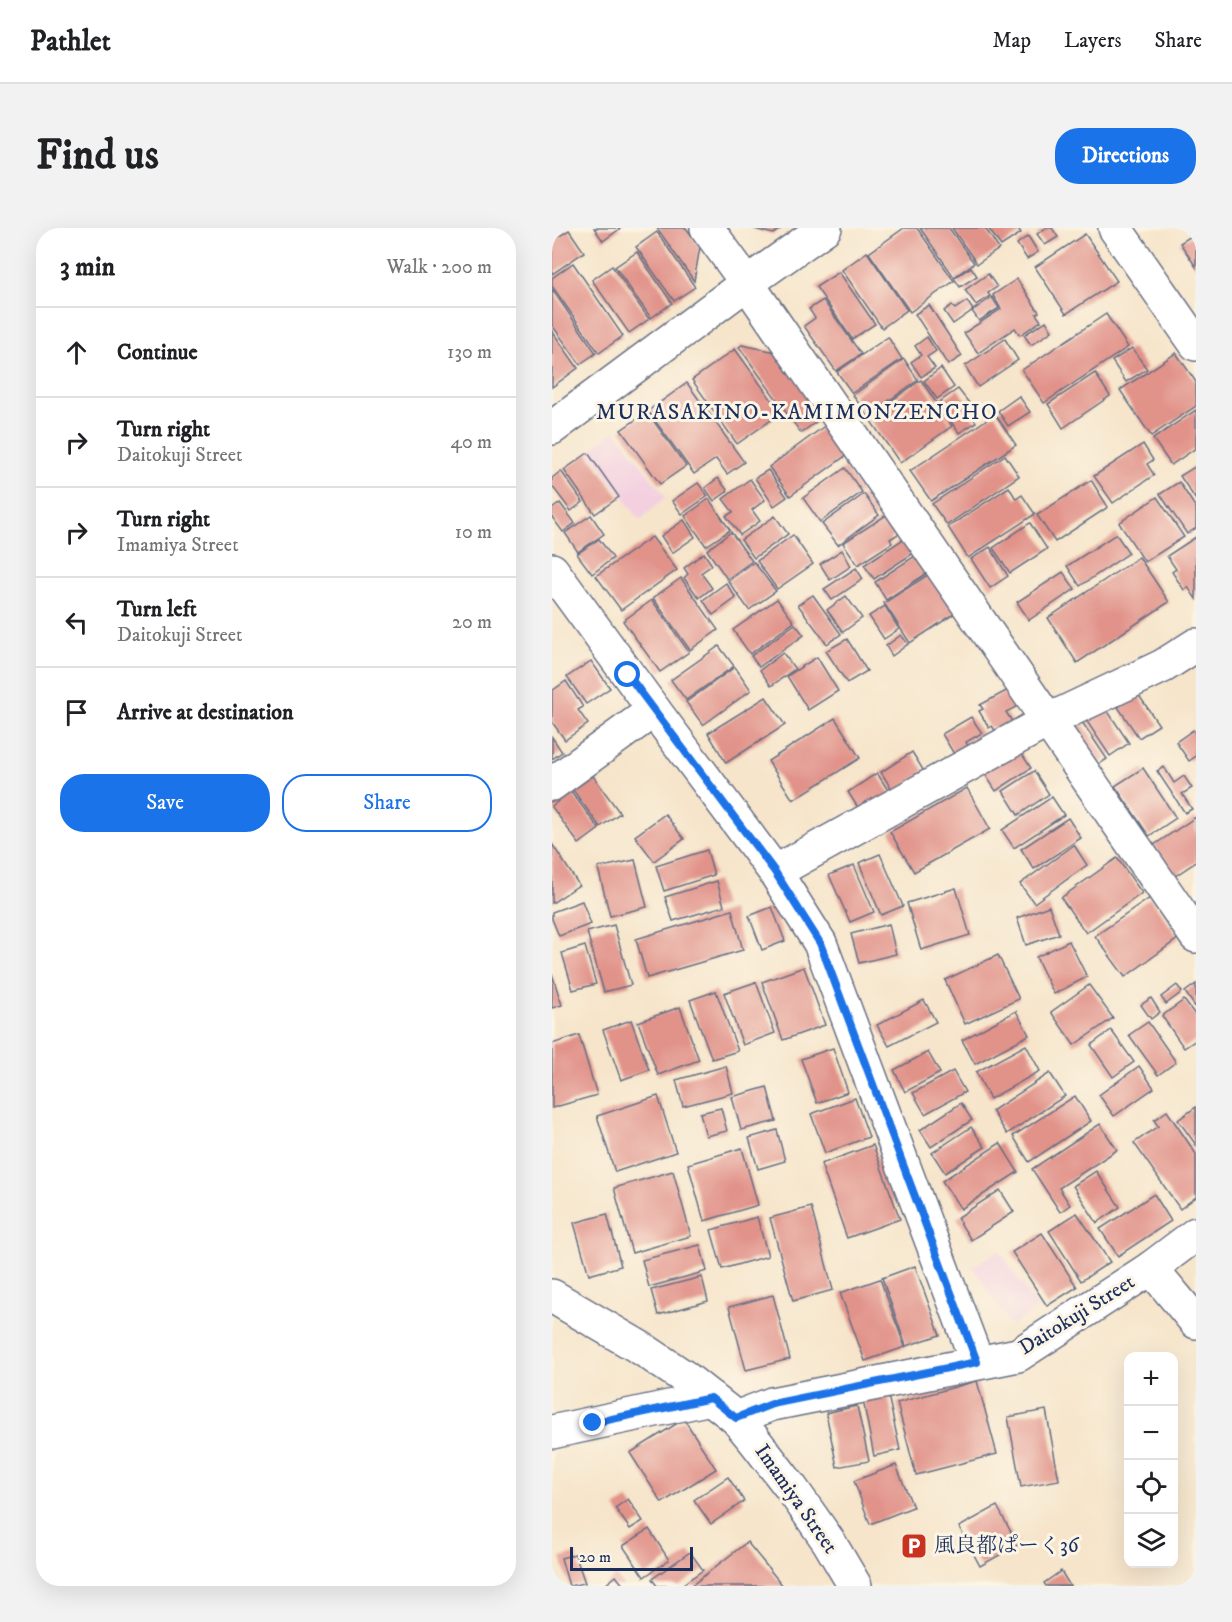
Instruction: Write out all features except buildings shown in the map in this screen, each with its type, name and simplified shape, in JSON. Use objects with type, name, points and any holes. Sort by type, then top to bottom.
[{"type":"street","points":[[707,228],[1196,936]]},
{"type":"street","points":[[552,428],[825,228]]},
{"type":"street","points":[[1115,228],[1196,344]]},
{"type":"street","points":[[552,570],[775,872],[820,943],[977,1362]]},
{"type":"street","points":[[775,872],[1048,720],[1163,666],[1196,645]]},
{"type":"street","points":[[552,784],[654,710]]},
{"type":"street","name":"Daitokuji Street","points":[[736,1418],[772,1404],[1018,1355],[1151,1268],[1196,1234]]},
{"type":"street","points":[[1151,1268],[1196,1322]]},
{"type":"street","name":"Imamiya Street","points":[[552,1296],[644,1350],[684,1377],[736,1418],[792,1489],[829,1542],[855,1586]]},
{"type":"street","points":[[552,1432],[711,1398]]},
{"type":"shaded area","points":[[615,430],[666,497],[640,520],[589,451]]},
{"type":"shaded area","points":[[999,1250],[1038,1309],[1011,1326],[973,1267]]},
{"type":"place","name":"風良都ぱーく36","points":[[914,1546]]},
{"type":"district","name":"MURASAKINO-KAMIMONZENCHO","points":[[797,412]]},
{"type":"route","points":[[593,1423],[711,1398],[736,1418],[772,1404],[977,1362],[820,943],[775,872],[628,675]]}]
